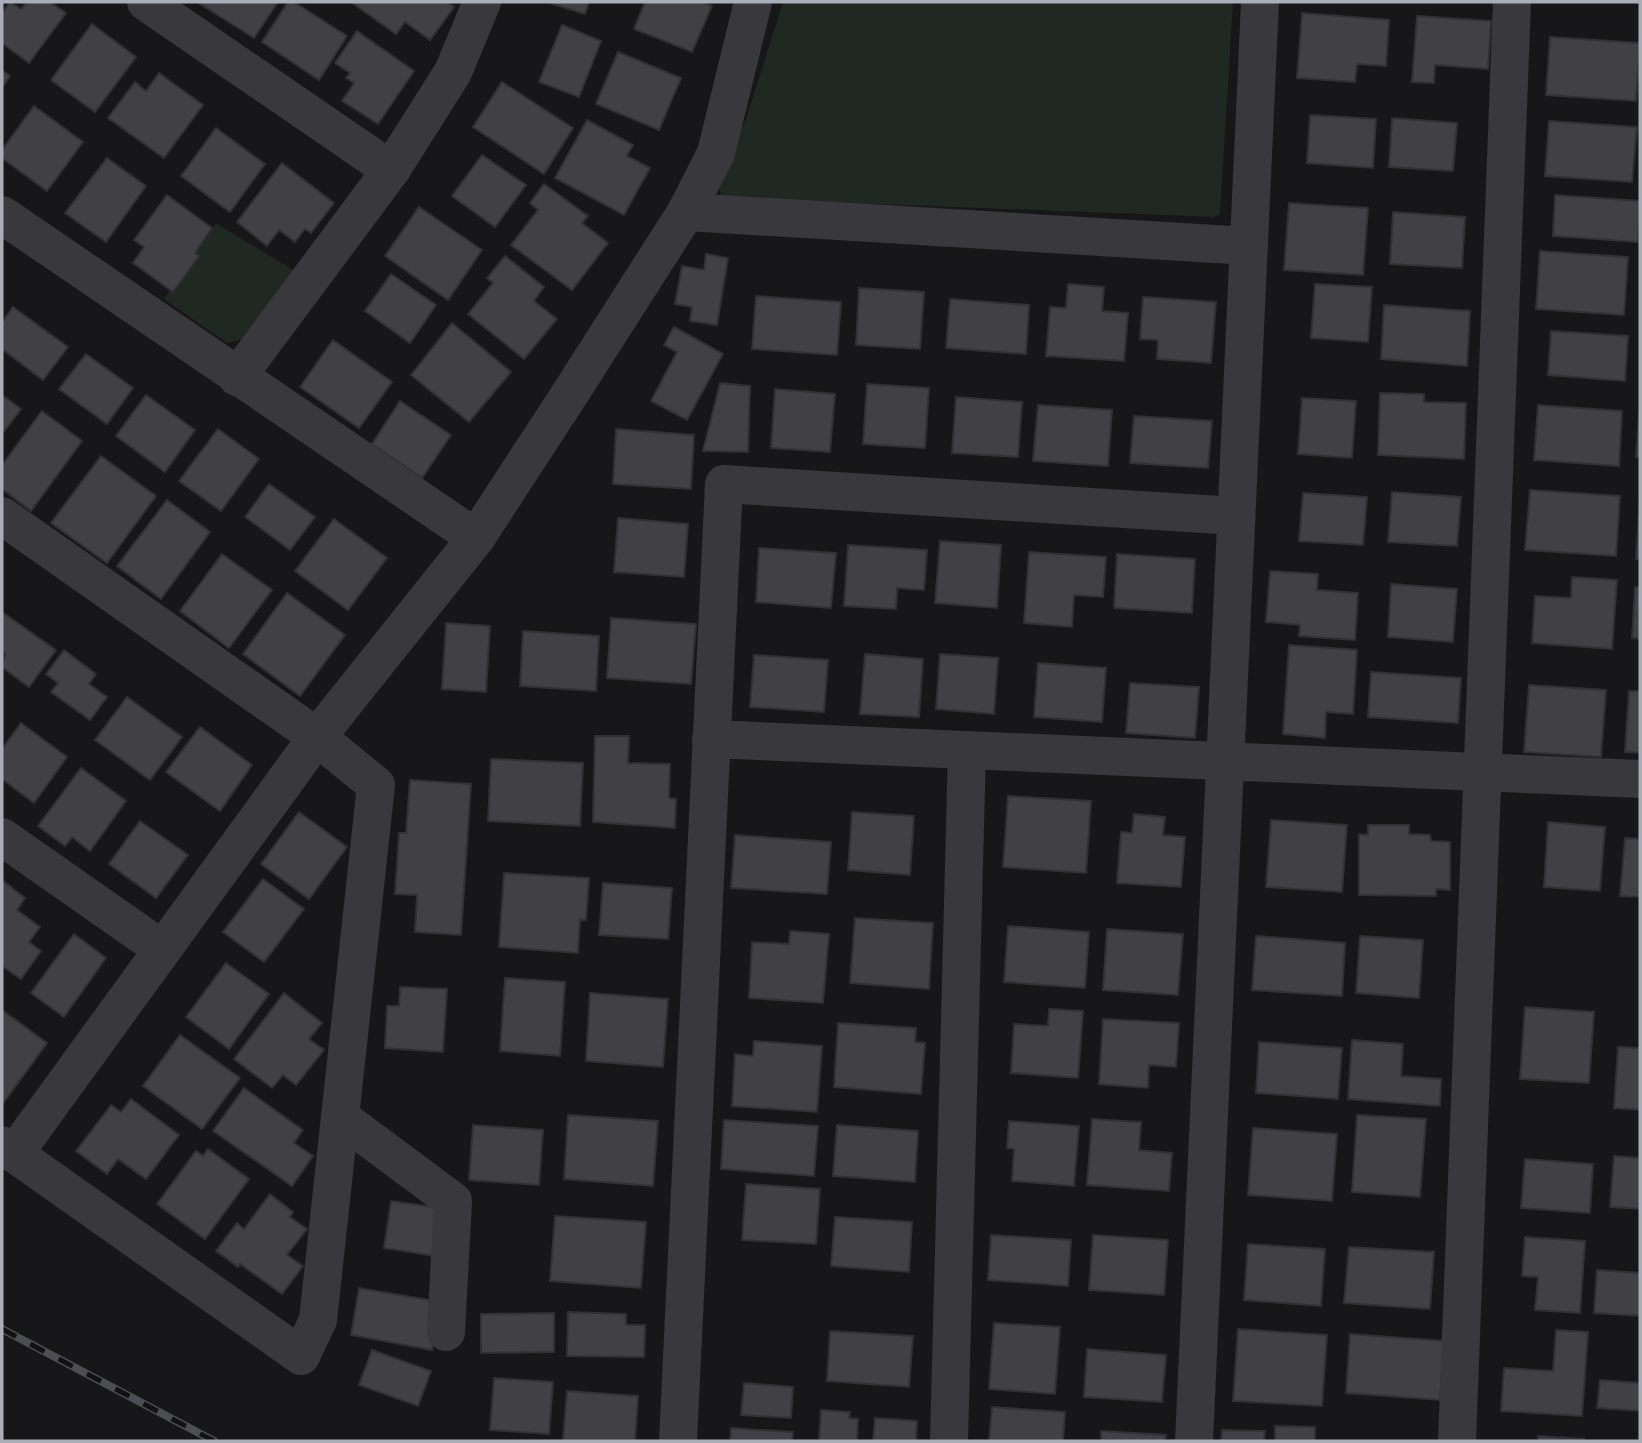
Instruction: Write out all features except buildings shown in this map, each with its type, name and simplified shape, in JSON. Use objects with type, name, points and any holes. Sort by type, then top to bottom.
[{"type":"street","points":[[146,2],[391,170]]},
{"type":"street","points":[[237,377],[391,170],[453,72],[482,2]]},
{"type":"street","points":[[2,516],[317,737],[376,785],[317,1320],[301,1356],[8,1149],[162,948],[317,737],[476,538],[686,212],[716,153],[753,2]]},
{"type":"street","points":[[1194,1441],[1260,2]]},
{"type":"street","points":[[1457,1441],[1512,2]]},
{"type":"street","points":[[686,212],[1249,246]]},
{"type":"street","points":[[2,215],[476,538]]},
{"type":"street","points":[[678,1441],[724,484],[1236,516]]},
{"type":"street","points":[[711,739],[1640,779]]},
{"type":"street","points":[[949,1441],[967,750]]},
{"type":"street","points":[[2,837],[162,948]]},
{"type":"street","points":[[340,1117],[453,1201],[446,1332]]},
{"type":"shaded area","points":[[783,2],[1233,2],[1220,214],[1214,217],[722,198],[717,181],[746,119]]},
{"type":"shaded area","points":[[216,223],[293,270],[243,339],[227,343],[164,299]]},
{"type":"railway","points":[[2,1329],[214,1441]]}]
